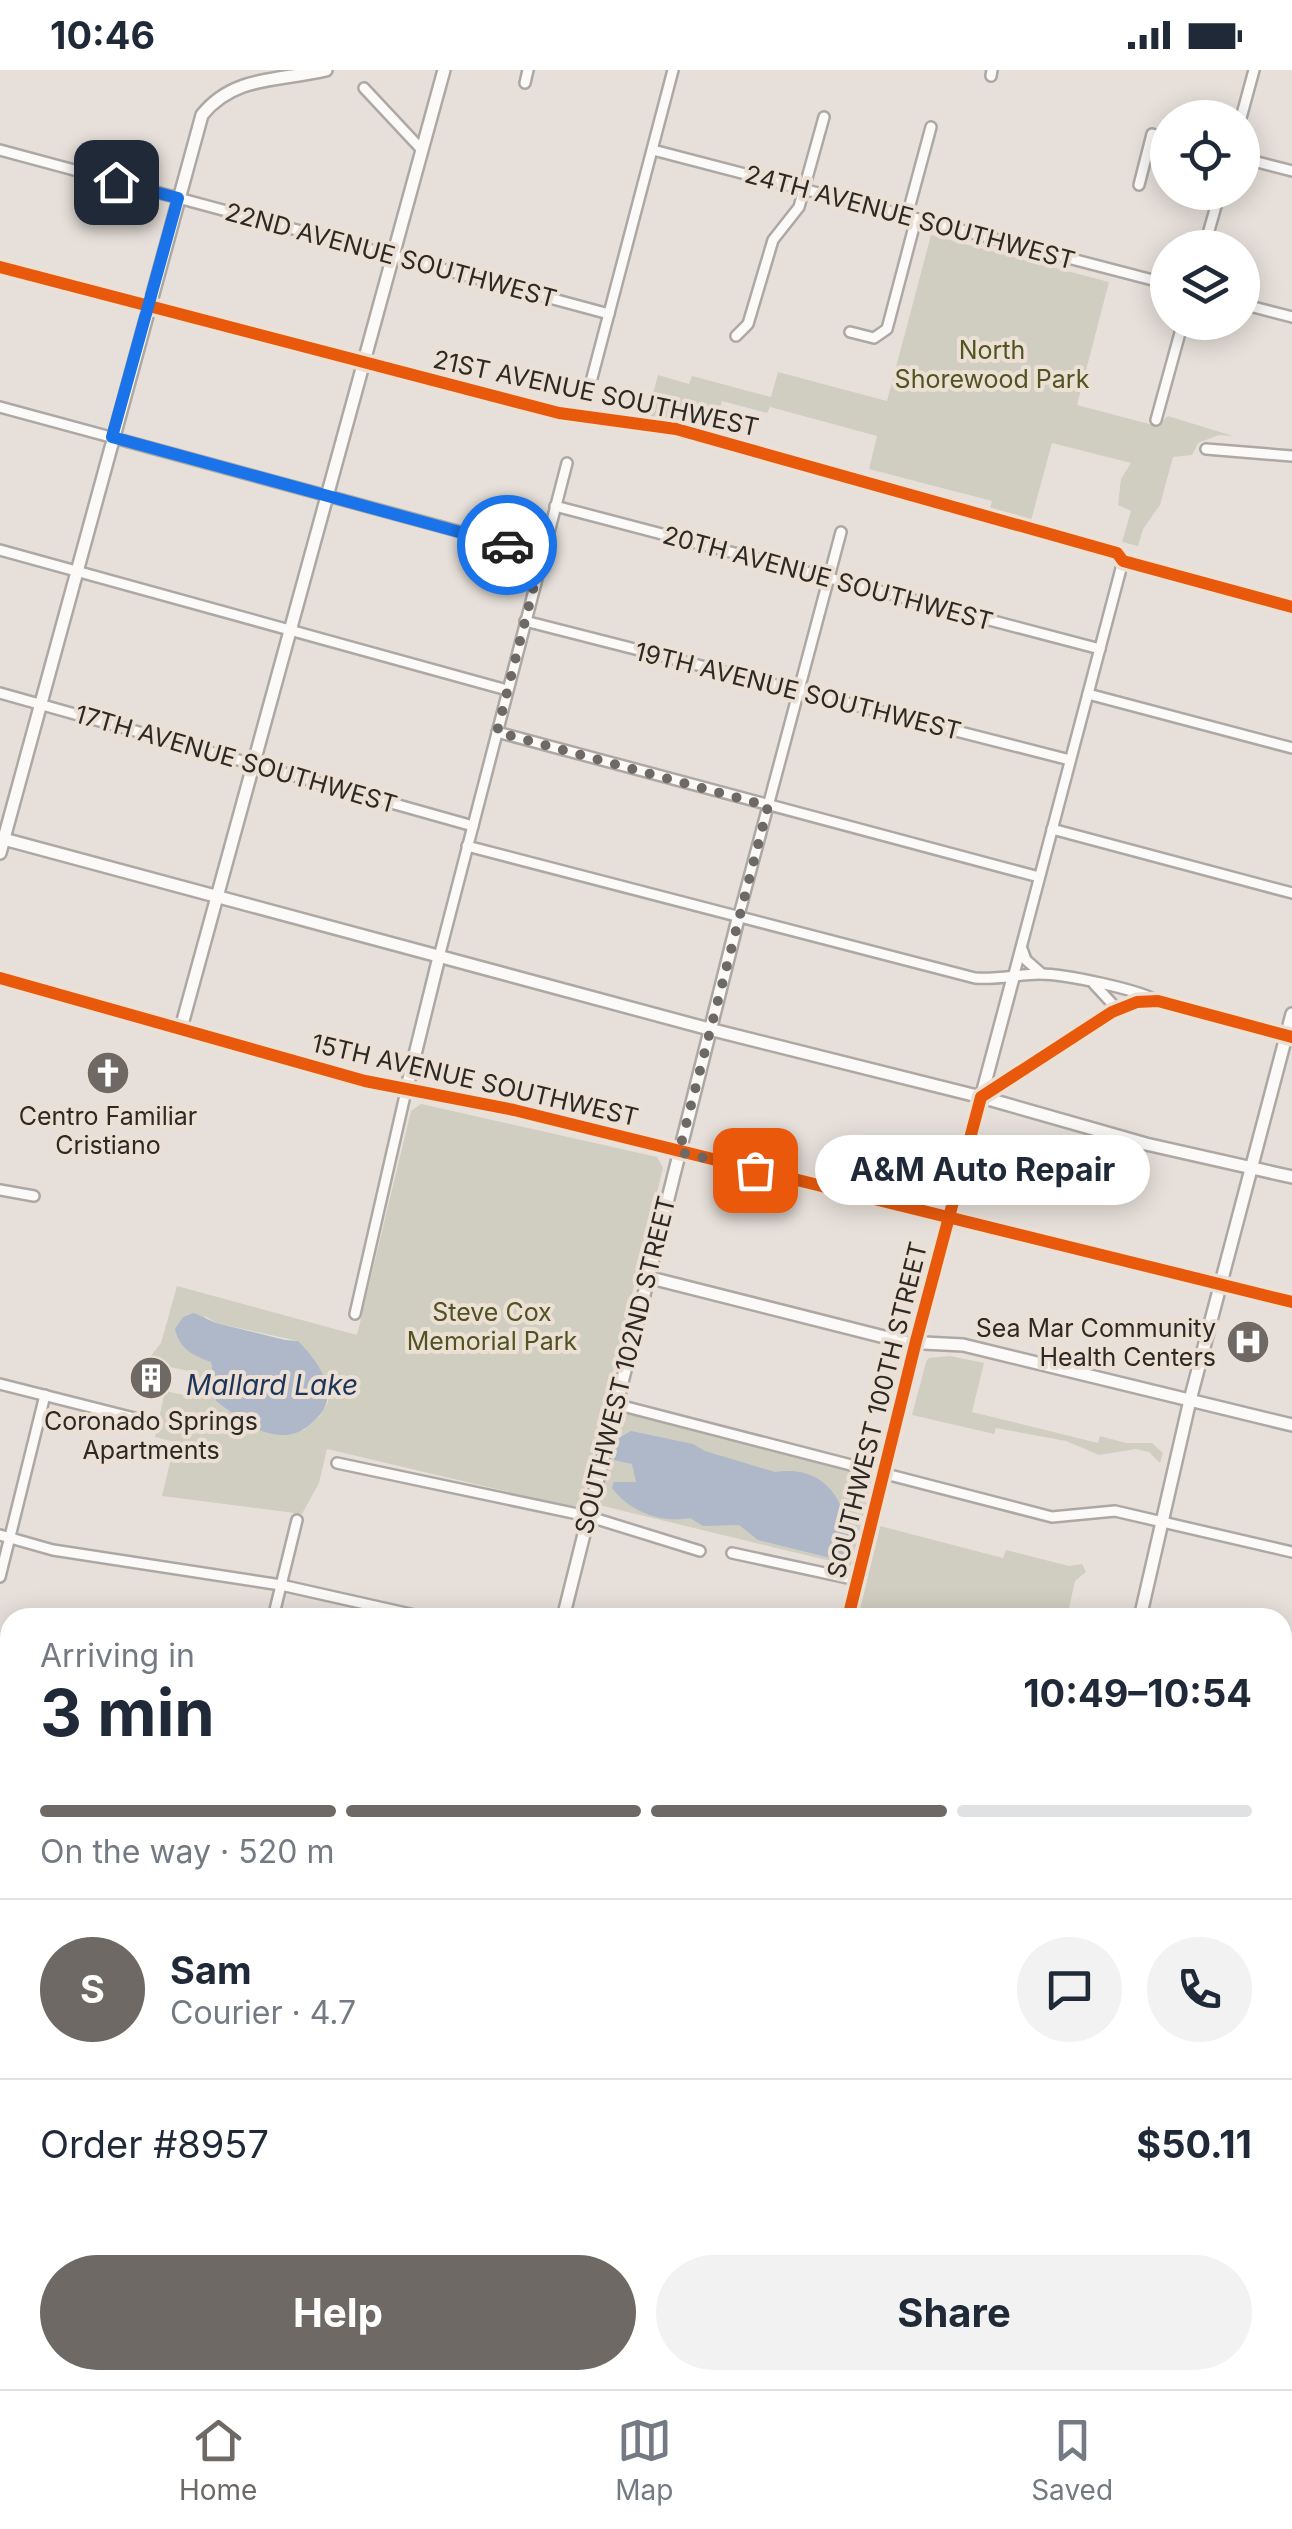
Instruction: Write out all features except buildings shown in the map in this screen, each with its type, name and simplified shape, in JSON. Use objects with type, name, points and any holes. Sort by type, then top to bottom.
[{"type":"street","points":[[0,853],[202,116],[222,94],[258,81],[326,70]]},
{"type":"street","points":[[182,1028],[444,70]]},
{"type":"street","points":[[524,83],[528,70]]},
{"type":"street","points":[[592,378],[673,70]]},
{"type":"street","points":[[1245,100],[1254,70]]},
{"type":"street","points":[[364,88],[422,150]]},
{"type":"street","points":[[736,336],[748,324],[773,240],[796,215],[824,116]]},
{"type":"street","points":[[850,332],[874,338],[888,329],[932,127]]},
{"type":"street","points":[[1139,185],[1150,142]]},
{"type":"street","name":"22ND AVENUE SOUTHWEST","points":[[0,150],[609,314]]},
{"type":"street","name":"24TH AVENUE SOUTHWEST","points":[[653,150],[1150,279]]},
{"type":"street","points":[[1260,162],[1292,170]]},
{"type":"street","name":"21ST AVENUE SOUTHWEST","points":[[0,266],[559,413],[676,428],[1118,552],[1123,561],[1292,606]]},
{"type":"street","points":[[1260,309],[1292,317]]},
{"type":"street","points":[[1156,420],[1178,340]]},
{"type":"street","points":[[0,407],[542,554]]},
{"type":"street","points":[[1206,449],[1292,456]]},
{"type":"street","points":[[355,1314],[439,957],[567,463]]},
{"type":"street","name":"20TH AVENUE SOUTHWEST","points":[[555,506],[1100,649]]},
{"type":"street","name":"SOUTHWEST 102ND STREET","points":[[565,1608],[708,1029],[842,532]]},
{"type":"street","points":[[0,550],[508,690]]},
{"type":"street","name":"SOUTHWEST 100TH STREET","points":[[850,1608],[916,1341],[1123,561]]},
{"type":"street","name":"19TH AVENUE SOUTHWEST","points":[[525,621],[1070,760]]},
{"type":"street","name":"17TH AVENUE SOUTHWEST","points":[[0,693],[472,826]]},
{"type":"street","points":[[1088,694],[1292,748]]},
{"type":"street","points":[[497,732],[1039,877]]},
{"type":"street","points":[[1052,829],[1292,893]]},
{"type":"street","points":[[2,838],[708,1029],[1292,1180]]},
{"type":"street","points":[[467,846],[976,978],[1042,974],[1121,988],[1289,1036]]},
{"type":"street","points":[[1021,946],[1024,958],[1042,974]]},
{"type":"street","name":"15TH AVENUE SOUTHWEST","points":[[0,978],[406,1091],[514,1110],[1292,1302]]},
{"type":"street","points":[[1094,984],[1118,1010]]},
{"type":"street","points":[[981,1098],[1118,1010],[1137,1002],[1158,1000]]},
{"type":"street","points":[[1142,1608],[1190,1400],[1292,1014]]},
{"type":"street","points":[[0,1190],[34,1196]]},
{"type":"street","points":[[647,1277],[904,1342],[962,1345],[1292,1424]]},
{"type":"street","points":[[0,1384],[150,1422]]},
{"type":"street","points":[[0,1578],[5,1536],[45,1395]]},
{"type":"street","points":[[615,1404],[1052,1517],[1107,1510],[1292,1552]]},
{"type":"street","points":[[336,1463],[588,1516],[700,1551]]},
{"type":"street","points":[[275,1608],[297,1520]]},
{"type":"street","points":[[5,1536],[52,1550],[281,1584],[385,1608]]},
{"type":"street","points":[[732,1553],[857,1580]]},
{"type":"green space","name":"North Shorewood Park","points":[[931,235],[1109,282],[1077,405],[1157,426],[1168,416],[1233,436],[1219,435],[1198,443],[1192,455],[1173,457],[1160,505],[1143,529],[1138,546],[1122,542],[1131,511],[1118,505],[1121,479],[1131,463],[1052,443],[1030,524],[989,513],[992,501],[869,469],[877,436],[770,407],[767,413],[722,401],[713,428],[647,416],[658,375],[689,384],[692,376],[771,397],[778,372],[887,401]]},
{"type":"green space","name":"Steve Cox Memorial Park","points":[[421,1104],[657,1157],[663,1168],[581,1503],[573,1507],[327,1449],[319,1483],[302,1514],[162,1496],[175,1442],[155,1437],[165,1391],[198,1398],[201,1386],[196,1384],[198,1373],[146,1362],[161,1343],[177,1286],[357,1335],[411,1111]],"holes":[[[205,1316],[216,1323],[298,1341],[329,1386],[328,1402],[320,1416],[304,1430],[285,1435],[244,1424],[216,1401]]]},
{"type":"green space","points":[[950,1356],[984,1363],[972,1412],[1098,1443],[1100,1436],[1126,1443],[1152,1443],[1163,1453],[1160,1463],[1149,1452],[1136,1449],[1099,1455],[1066,1441],[996,1428],[994,1434],[912,1415],[926,1362],[929,1358]]},
{"type":"green space","points":[[627,1413],[873,1476],[851,1566],[599,1505],[619,1421],[625,1422]]},
{"type":"green space","points":[[880,1526],[1003,1558],[1006,1550],[1069,1566],[1082,1564],[1086,1572],[1075,1581],[1069,1608],[860,1608]]},
{"type":"water","name":"Mallard Lake","points":[[194,1313],[216,1323],[298,1341],[325,1380],[327,1401],[323,1411],[305,1429],[286,1435],[257,1429],[216,1401],[211,1362],[188,1351],[175,1329],[183,1317]]},
{"type":"water","points":[[631,1431],[693,1444],[775,1472],[810,1475],[834,1493],[841,1507],[850,1556],[843,1561],[758,1540],[739,1525],[703,1526],[690,1518],[668,1519],[637,1509],[612,1488],[614,1482],[636,1482],[632,1464],[614,1460],[619,1438]]},
{"type":"cycle path","points":[[0,267],[559,413],[676,429],[1117,553],[1123,561],[1292,607]]},
{"type":"cycle path","points":[[0,978],[365,1081],[514,1110],[1292,1302]]},
{"type":"cycle path","points":[[850,1608],[981,1097],[1112,1012],[1137,1002],[1158,1001],[1292,1037]]},
{"type":"way so far","points":[[507,545],[542,554],[497,732],[768,806],[679,1152],[755,1170]]},
{"type":"place","name":"Centro Familiar Cristiano","points":[[108,1073]]},
{"type":"place","name":"A&M Auto Repair","points":[[755,1170]]},
{"type":"place","name":"Sea Mar Community Health Centers","points":[[1248,1342]]},
{"type":"place","name":"Coronado Springs Apartments","points":[[151,1378]]},
{"type":"route","points":[[116,182],[178,198],[112,437],[507,545]]}]
